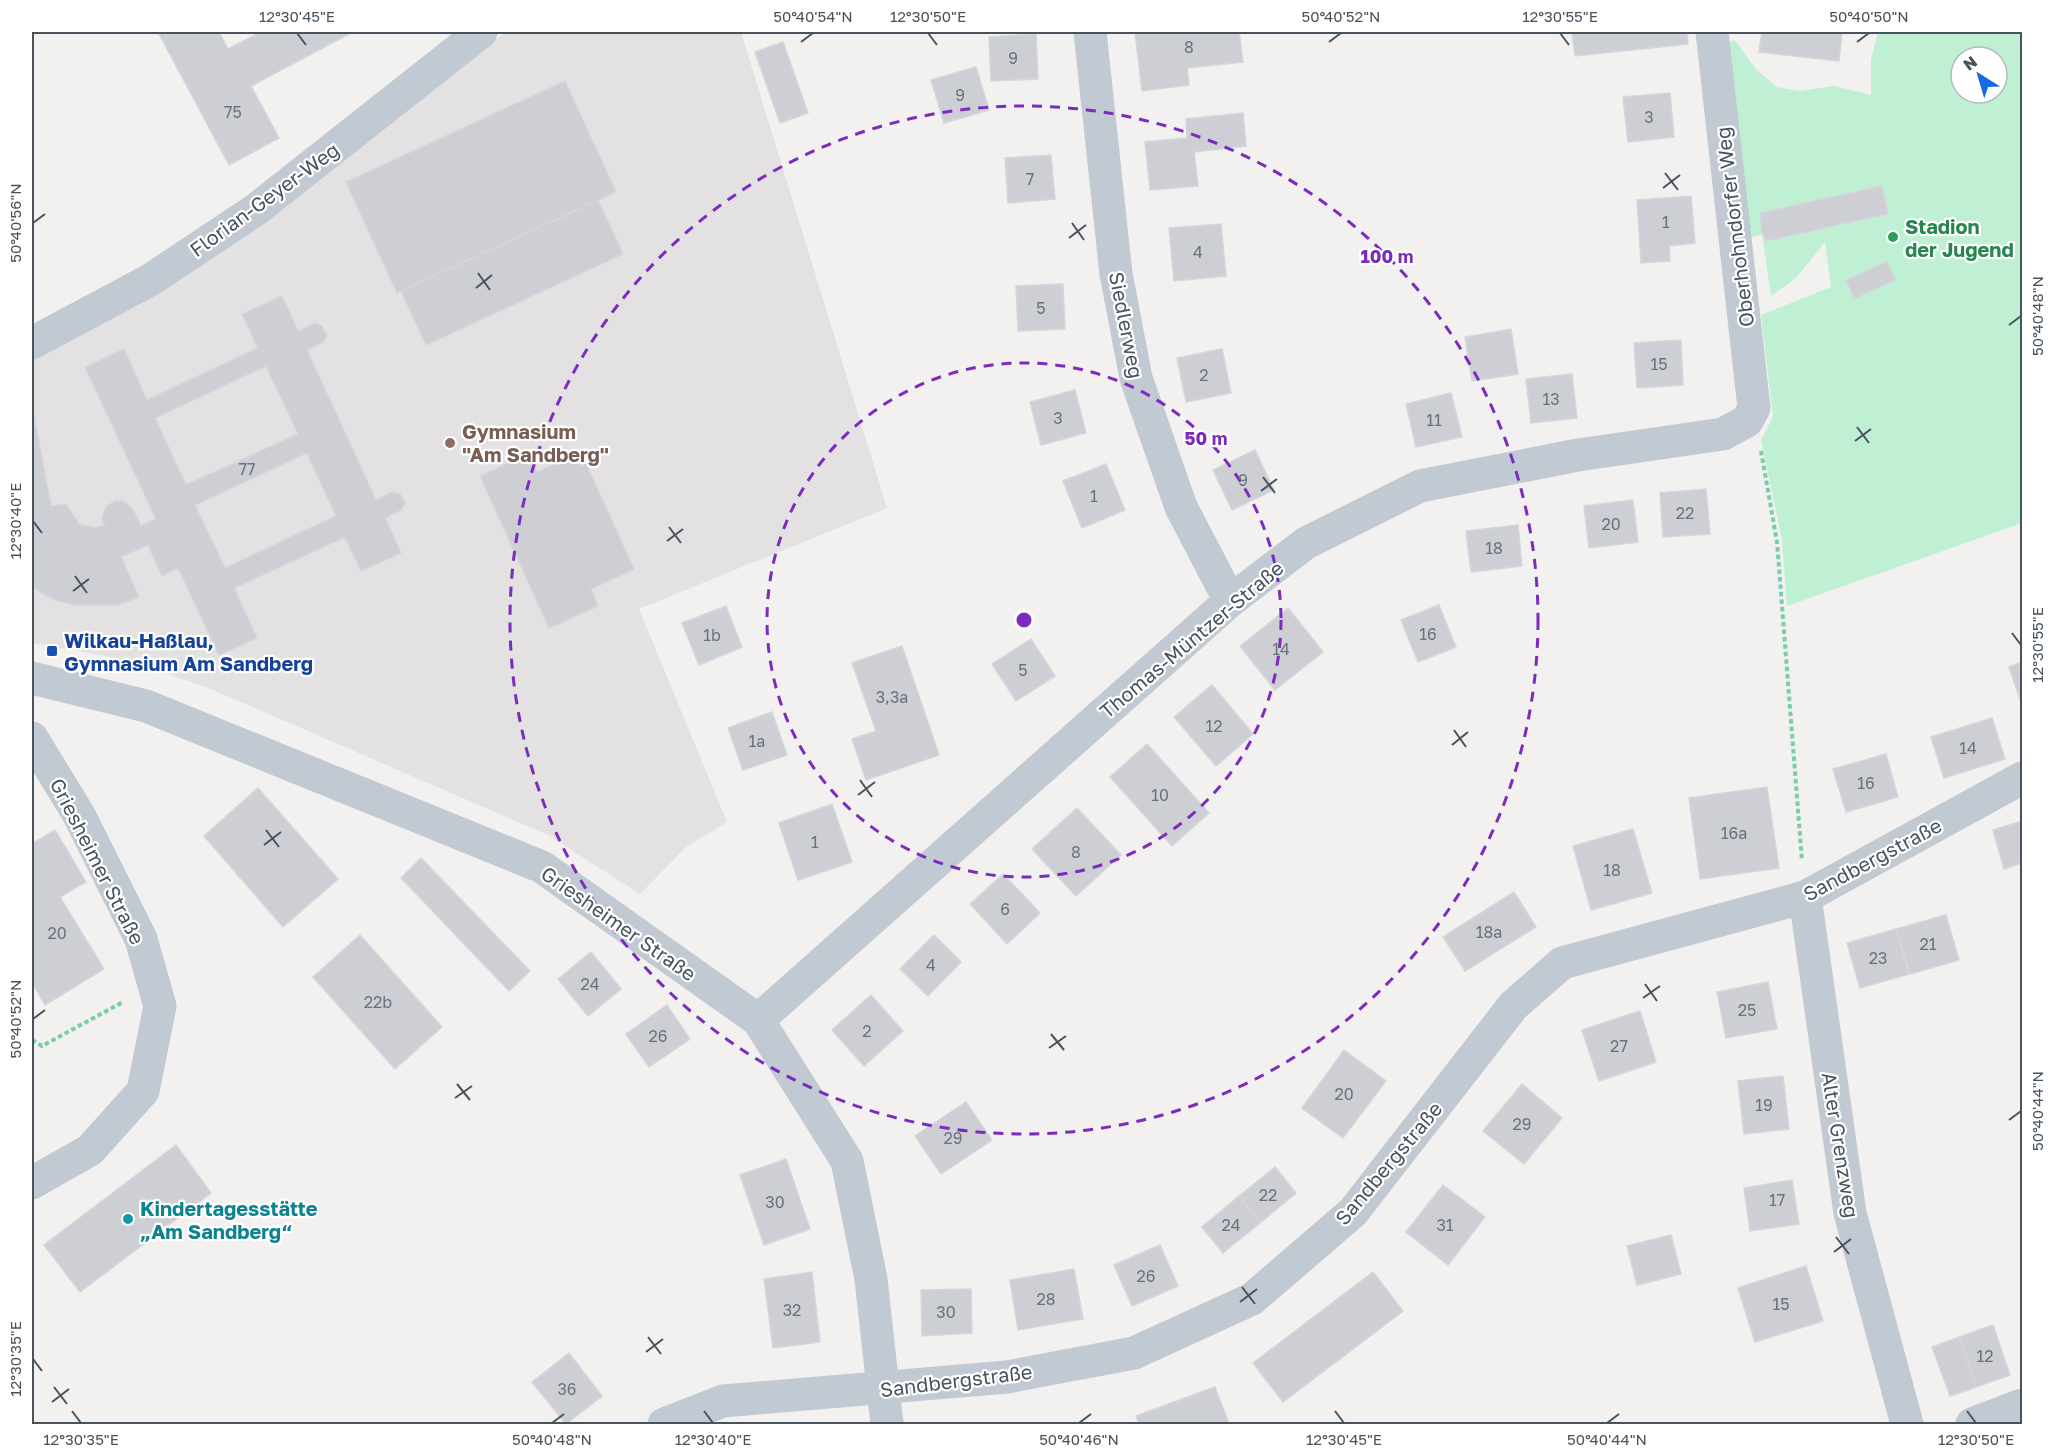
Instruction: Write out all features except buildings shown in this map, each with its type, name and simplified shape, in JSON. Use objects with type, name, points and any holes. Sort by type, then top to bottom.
[{"type":"street","name":"Florian-Geyer-Weg","points":[[32,343],[150,280],[254,211],[481,32]]},
{"type":"street","name":"Siedlerweg","points":[[1090,32],[1116,274],[1136,378],[1181,507],[1230,601]]},
{"type":"street","name":"Oberhohndorfer Weg","points":[[1712,32],[1754,408],[1747,421]]},
{"type":"street","name":"Thomas-Müntzer-Straße","points":[[758,1020],[1230,601],[1306,543],[1420,486],[1578,456],[1723,434],[1747,421]]},
{"type":"street","name":"Griesheimer Straße","points":[[32,678],[146,706],[542,867],[758,1020],[847,1161],[871,1279],[887,1425]]},
{"type":"street","name":"Griesheimer Straße","points":[[32,738],[79,815],[141,939],[159,1006],[143,1091],[90,1150],[32,1183]]},
{"type":"street","name":"Sandbergstraße","points":[[664,1425],[723,1401],[1007,1377],[1134,1353],[1252,1299],[1353,1212],[1513,1006],[1562,963],[1804,897],[2022,778]]},
{"type":"street","name":"Alter Grenzweg","points":[[1804,897],[1850,1213],[1907,1425]]},
{"type":"street","points":[[1972,1425],[2022,1405]]},
{"type":"path","points":[[1747,421],[1758,437],[1777,542],[1804,897]]},
{"type":"path","points":[[32,1040],[42,1046],[58,1039],[153,984]]},
{"type":"shaded area","name":"Gymnasium \"Am Sandberg\"","points":[[506,32],[741,32],[887,508],[639,609],[727,822],[686,847],[640,894],[548,835],[211,689],[154,669],[102,655],[32,643],[32,352],[384,121]]},
{"type":"green space","points":[[1878,32],[2022,32],[2022,523],[1787,606],[1782,540],[1761,440],[1773,417],[1761,315],[1831,287],[1825,242],[1797,277],[1771,296],[1762,234],[1741,241],[1721,44],[1735,40],[1756,69],[1776,87],[1800,91],[1834,86],[1871,95],[1871,60]]},
{"type":"place","name":"Stadion der Jugend","points":[[1893,237]]},
{"type":"place","name":"Gymnasium \"Am Sandberg\"","points":[[450,443]]},
{"type":"place","name":"Wilkau-Haßlau, Gymnasium Am Sandberg","points":[[52,651]]},
{"type":"place","name":"Kindertagesstätte „Am Sandberg“","points":[[128,1219]]}]
